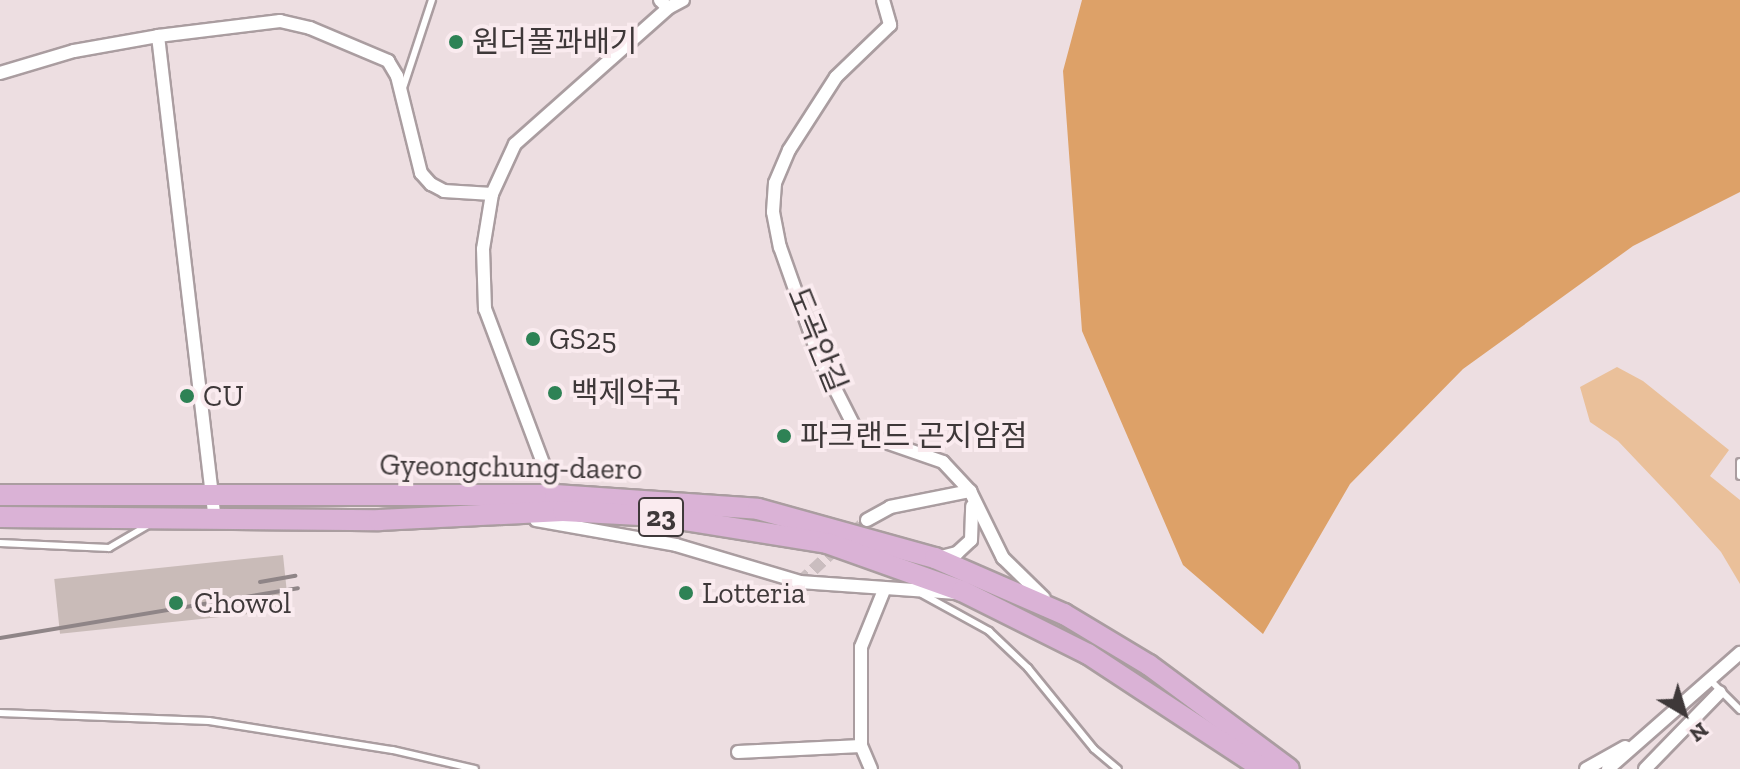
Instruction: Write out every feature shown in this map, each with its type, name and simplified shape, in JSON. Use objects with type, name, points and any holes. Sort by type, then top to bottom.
[{"type":"main road","name":"Gyeongchung-daero","points":[[0,495],[211,492],[555,495],[758,509],[935,558],[1064,614],[1149,665],[1289,769]]},
{"type":"main road","points":[[254,519],[260,508],[295,505],[314,494]]},
{"type":"main road","name":"Gyeongchung-daero","points":[[0,517],[254,519],[563,511],[659,516],[827,543],[962,591],[1088,654],[1263,769]]},
{"type":"street","points":[[555,495],[485,309],[483,249],[492,194],[515,144],[664,4],[683,0]]},
{"type":"street","name":"도곡안길","points":[[883,0],[890,25],[836,77],[789,150],[775,183],[773,212],[819,357],[857,432],[943,462],[970,491],[1003,558],[1019,579],[1064,614]]},
{"type":"street","points":[[0,73],[74,51],[158,36],[280,21],[310,28],[388,61],[402,93],[421,173],[444,191],[492,194]]},
{"type":"street","points":[[158,36],[215,518]]},
{"type":"street","points":[[867,520],[890,507],[970,491],[975,524],[971,540],[957,553],[935,558]]},
{"type":"street","points":[[489,515],[561,523],[676,545],[800,582],[922,594],[962,591]]},
{"type":"street","points":[[871,769],[861,746],[861,647],[884,590]]},
{"type":"street","points":[[1608,769],[1740,653]]},
{"type":"street","points":[[1645,769],[1720,692]]},
{"type":"street","points":[[1586,769],[1655,728]]},
{"type":"street","points":[[1224,742],[1244,769]]},
{"type":"street","points":[[738,752],[861,746]]},
{"type":"lane","points":[[402,93],[432,0]]},
{"type":"lane","points":[[1740,462],[1740,476]]},
{"type":"lane","points":[[0,543],[109,548],[160,518]]},
{"type":"lane","points":[[922,594],[989,631],[1028,668],[1094,749],[1118,769]]},
{"type":"lane","points":[[1709,679],[1740,710]]},
{"type":"lane","points":[[0,713],[209,721],[364,744],[475,769]]},
{"type":"shaded area","points":[[1082,0],[1740,0],[1740,192],[1633,246],[1463,369],[1350,484],[1263,634],[1183,565],[1082,331],[1063,71]]},
{"type":"shaded area","points":[[1617,367],[1643,381],[1729,450],[1710,476],[1740,500],[1740,584],[1721,552],[1675,501],[1618,441],[1590,422],[1580,387]]},
{"type":"building","points":[[283,555],[289,610],[60,634],[54,579]]},
{"type":"tunnel","points":[[800,582],[867,520]]},
{"type":"railway","points":[[260,582],[295,576]]},
{"type":"railway","points":[[0,638],[298,588]]},
{"type":"place","name":"원더풀꽈배기","points":[[456,42]]},
{"type":"place","name":"GS25","points":[[533,339]]},
{"type":"place","name":"백제약국","points":[[555,393]]},
{"type":"place","name":"CU","points":[[187,396]]},
{"type":"place","name":"파크랜드 곤지암점","points":[[784,436]]},
{"type":"place","name":"Lotteria","points":[[686,593]]},
{"type":"place","name":"Chowol","points":[[176,603]]}]
